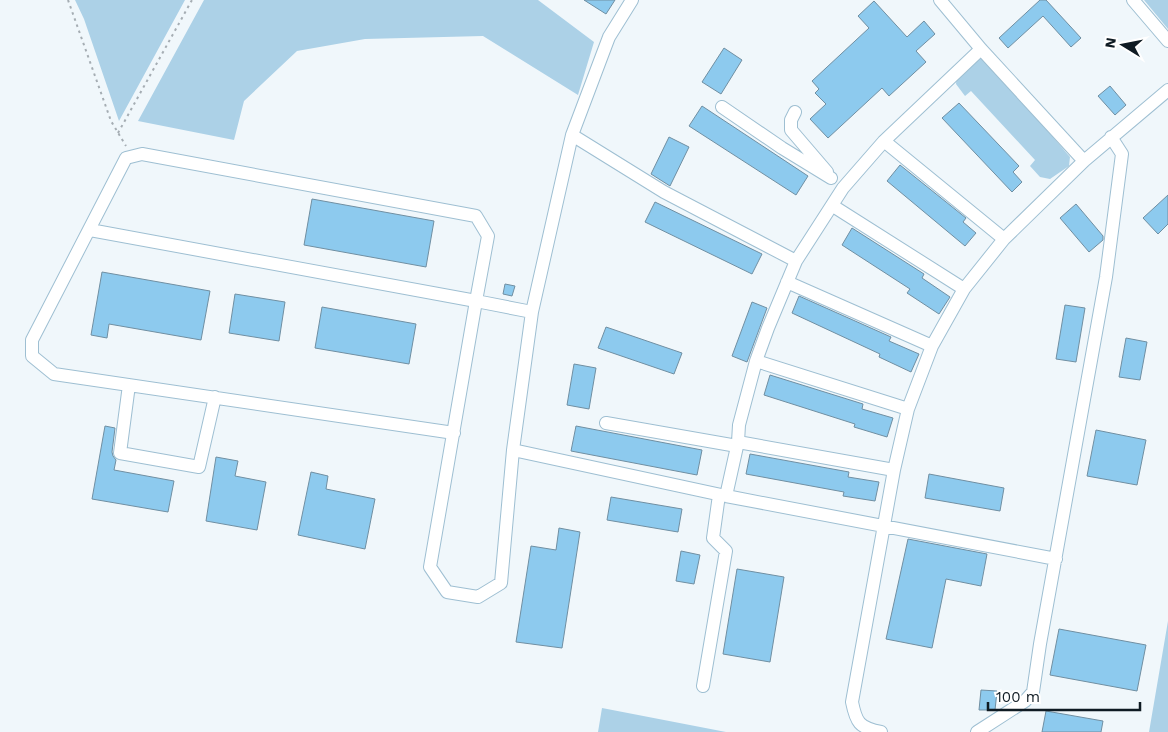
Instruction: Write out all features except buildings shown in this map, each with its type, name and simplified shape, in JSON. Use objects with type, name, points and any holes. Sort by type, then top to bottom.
[{"type":"street","points":[[454,433],[54,374],[32,356],[32,340],[126,158],[132,156],[142,154],[476,216],[488,236],[476,301],[454,433],[430,567],[447,592],[478,597],[500,583],[513,450],[532,312],[572,135],[609,37],[632,0]]},
{"type":"street","points":[[940,0],[981,49],[1084,161]]},
{"type":"street","points":[[1133,0],[1168,41]]},
{"type":"street","points":[[703,686],[726,551],[713,538],[756,361],[796,261],[843,188],[884,142],[981,49]]},
{"type":"street","points":[[881,732],[868,730],[855,719],[852,702],[894,470],[908,409],[932,346],[964,289],[1004,239],[1084,161],[1168,90]]},
{"type":"street","points":[[722,107],[782,148],[831,178],[843,188]]},
{"type":"street","points":[[795,112],[791,130],[799,142],[820,163],[831,178]]},
{"type":"street","points":[[572,135],[664,192],[796,261]]},
{"type":"street","points":[[977,732],[1025,701],[1033,692],[1106,277],[1122,154],[1112,137]]},
{"type":"street","points":[[884,142],[1004,239]]},
{"type":"street","points":[[833,206],[964,289]]},
{"type":"street","points":[[90,230],[532,312]]},
{"type":"street","points":[[787,282],[932,346]]},
{"type":"street","points":[[756,361],[908,409]]},
{"type":"street","points":[[129,385],[120,453],[199,467],[215,397]]},
{"type":"street","points":[[606,423],[894,470]]},
{"type":"street","points":[[513,450],[723,496],[1056,559]]},
{"type":"path","points":[[68,0],[111,122],[132,156]]},
{"type":"path","points":[[118,133],[192,0]]},
{"type":"shaded area","points":[[75,0],[185,0],[119,121],[84,19]]},
{"type":"shaded area","points":[[204,0],[538,0],[594,42],[578,95],[483,36],[365,39],[297,51],[244,101],[234,140],[138,121]]},
{"type":"shaded area","points":[[1144,0],[1168,0],[1168,29]]},
{"type":"shaded area","points":[[977,57],[985,58],[1070,157],[1069,166],[1050,179],[1040,177],[1030,166],[1035,160],[971,91],[965,96],[956,84],[957,75]]},
{"type":"shaded area","points":[[1168,621],[1168,732],[1149,732]]},
{"type":"shaded area","points":[[602,708],[726,732],[598,732]]}]
